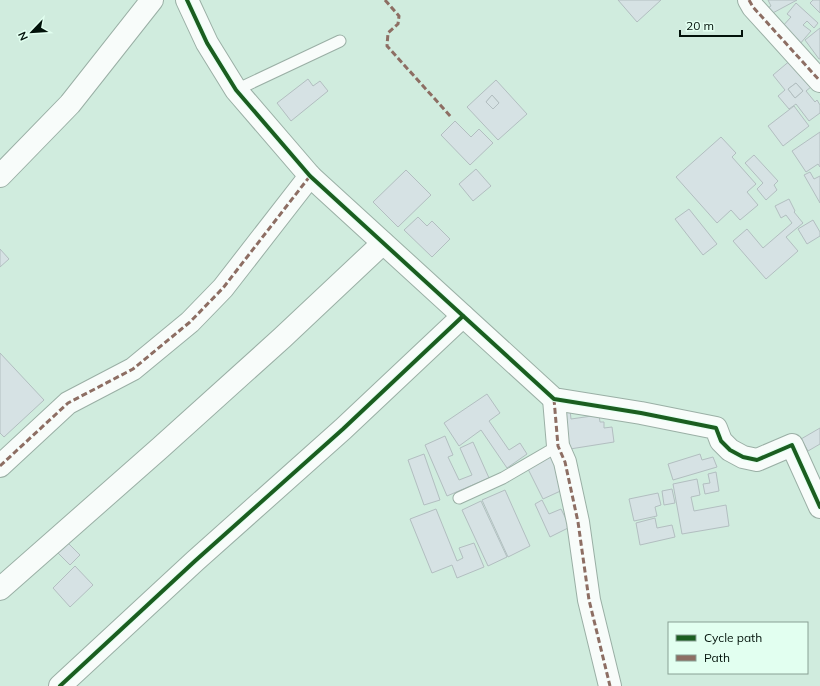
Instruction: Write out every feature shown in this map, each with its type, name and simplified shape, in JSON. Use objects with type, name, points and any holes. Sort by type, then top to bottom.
[{"type":"street","points":[[0,176],[70,104],[152,0]]},
{"type":"street","points":[[187,0],[207,43],[236,90],[310,176],[554,398],[716,428],[721,440],[730,450],[743,457],[758,460],[792,445],[820,507]]},
{"type":"street","points":[[749,0],[753,7],[820,81]]},
{"type":"street","points":[[0,466],[68,403],[133,369],[190,322],[222,288],[310,176]]},
{"type":"street","points":[[0,589],[282,338],[383,243]]},
{"type":"street","points":[[60,686],[195,561],[343,429],[463,316]]},
{"type":"street","points":[[554,398],[558,446],[565,462],[578,522],[589,600],[610,686]]},
{"type":"lane","points":[[236,90],[340,40]]},
{"type":"lane","points":[[459,498],[503,478],[558,446]]},
{"type":"building","points":[[618,0],[661,0],[637,22]]},
{"type":"building","points":[[768,0],[797,0],[769,15],[766,9],[771,6]]},
{"type":"building","points":[[813,0],[820,0],[820,13],[810,3]]},
{"type":"building","points":[[796,3],[818,23],[814,28],[807,21],[803,25],[811,31],[799,45],[781,28],[791,17],[787,14]]},
{"type":"building","points":[[820,28],[820,59],[819,59],[805,40]]},
{"type":"building","points":[[792,59],[817,82],[806,91],[815,102],[817,100],[820,105],[820,113],[809,121],[796,104],[789,109],[778,96],[785,90],[773,75]],"holes":[[[796,83],[803,91],[795,98],[788,89]]]},
{"type":"building","points":[[308,79],[313,86],[320,81],[328,91],[291,121],[277,103]]},
{"type":"building","points":[[496,80],[527,114],[498,140],[467,107]],"holes":[[[492,95],[499,103],[493,109],[486,102]]]},
{"type":"building","points":[[796,83],[803,91],[795,98],[788,89]]},
{"type":"building","points":[[492,95],[499,103],[493,109],[486,102]]},
{"type":"building","points":[[794,106],[809,126],[783,146],[768,126]]},
{"type":"building","points":[[455,121],[471,137],[479,129],[493,143],[470,165],[441,135]]},
{"type":"building","points":[[820,132],[820,167],[818,164],[806,172],[792,151]]},
{"type":"building","points":[[721,137],[736,153],[732,157],[756,184],[747,192],[758,205],[740,220],[731,210],[717,223],[676,177]]},
{"type":"building","points":[[754,155],[778,181],[774,185],[777,190],[766,200],[757,189],[763,183],[745,163]]},
{"type":"building","points":[[476,169],[491,186],[473,201],[459,184]]},
{"type":"building","points":[[406,170],[431,195],[398,227],[373,202]]},
{"type":"building","points":[[810,172],[814,179],[820,176],[820,203],[804,175]]},
{"type":"building","points":[[789,199],[795,211],[794,212],[803,223],[786,237],[798,251],[766,279],[733,241],[747,229],[763,248],[792,223],[786,215],[781,218],[775,206]]},
{"type":"building","points":[[689,209],[717,244],[703,255],[675,219]]},
{"type":"building","points":[[418,217],[427,226],[432,221],[450,239],[432,257],[404,230]]},
{"type":"building","points":[[813,220],[820,232],[820,236],[807,244],[798,229]]},
{"type":"building","points":[[0,249],[9,259],[0,267]]},
{"type":"building","points":[[0,353],[44,400],[4,437],[0,433]]},
{"type":"building","points":[[487,394],[500,413],[489,421],[509,450],[520,443],[527,454],[507,468],[481,430],[459,446],[444,423]]},
{"type":"building","points":[[570,410],[571,419],[599,415],[600,422],[604,422],[604,428],[612,427],[614,442],[570,449],[564,411]]},
{"type":"building","points":[[820,428],[820,444],[808,451],[801,439]]},
{"type":"building","points":[[445,436],[453,455],[448,457],[459,480],[472,475],[460,448],[473,442],[489,478],[447,496],[425,445]]},
{"type":"building","points":[[424,454],[440,500],[424,505],[408,460]]},
{"type":"building","points":[[700,454],[702,460],[713,457],[717,467],[673,480],[668,464]]},
{"type":"building","points":[[552,455],[567,488],[543,499],[527,467]]},
{"type":"building","points":[[716,472],[719,491],[705,494],[703,484],[710,483],[708,474]]},
{"type":"building","points":[[697,479],[700,495],[691,497],[694,511],[726,505],[729,526],[682,534],[673,484]]},
{"type":"building","points":[[672,489],[675,503],[664,505],[662,491]]},
{"type":"building","points":[[505,490],[530,546],[508,557],[482,500]]},
{"type":"building","points":[[658,493],[661,505],[655,507],[657,516],[634,521],[629,499]]},
{"type":"building","points":[[542,500],[549,514],[561,509],[570,527],[550,537],[535,504]]},
{"type":"building","points":[[481,501],[507,557],[488,566],[462,510]]},
{"type":"building","points":[[436,509],[457,561],[463,558],[459,548],[474,543],[484,567],[457,578],[452,565],[432,573],[410,519]]},
{"type":"building","points":[[655,518],[657,528],[672,525],[675,537],[640,545],[636,523]]},
{"type":"building","points":[[68,543],[80,555],[70,565],[58,553]]},
{"type":"building","points":[[75,566],[93,585],[70,607],[53,588]]},
{"type":"marked path","points":[[385,0],[399,16],[398,24],[388,33],[387,46],[452,118]]},
{"type":"marked path","points":[[749,0],[753,7],[820,81]]},
{"type":"marked path","points":[[0,466],[68,403],[133,369],[190,322],[223,288],[310,176]]},
{"type":"marked path","points":[[554,399],[558,446],[565,462],[578,522],[589,600],[610,686]]},
{"type":"cycle path","points":[[187,0],[207,43],[236,90],[310,176],[554,399],[641,413],[716,428],[721,441],[730,450],[743,457],[757,460],[792,445],[820,507]]},
{"type":"cycle path","points":[[60,686],[195,561],[343,429],[463,316]]}]
